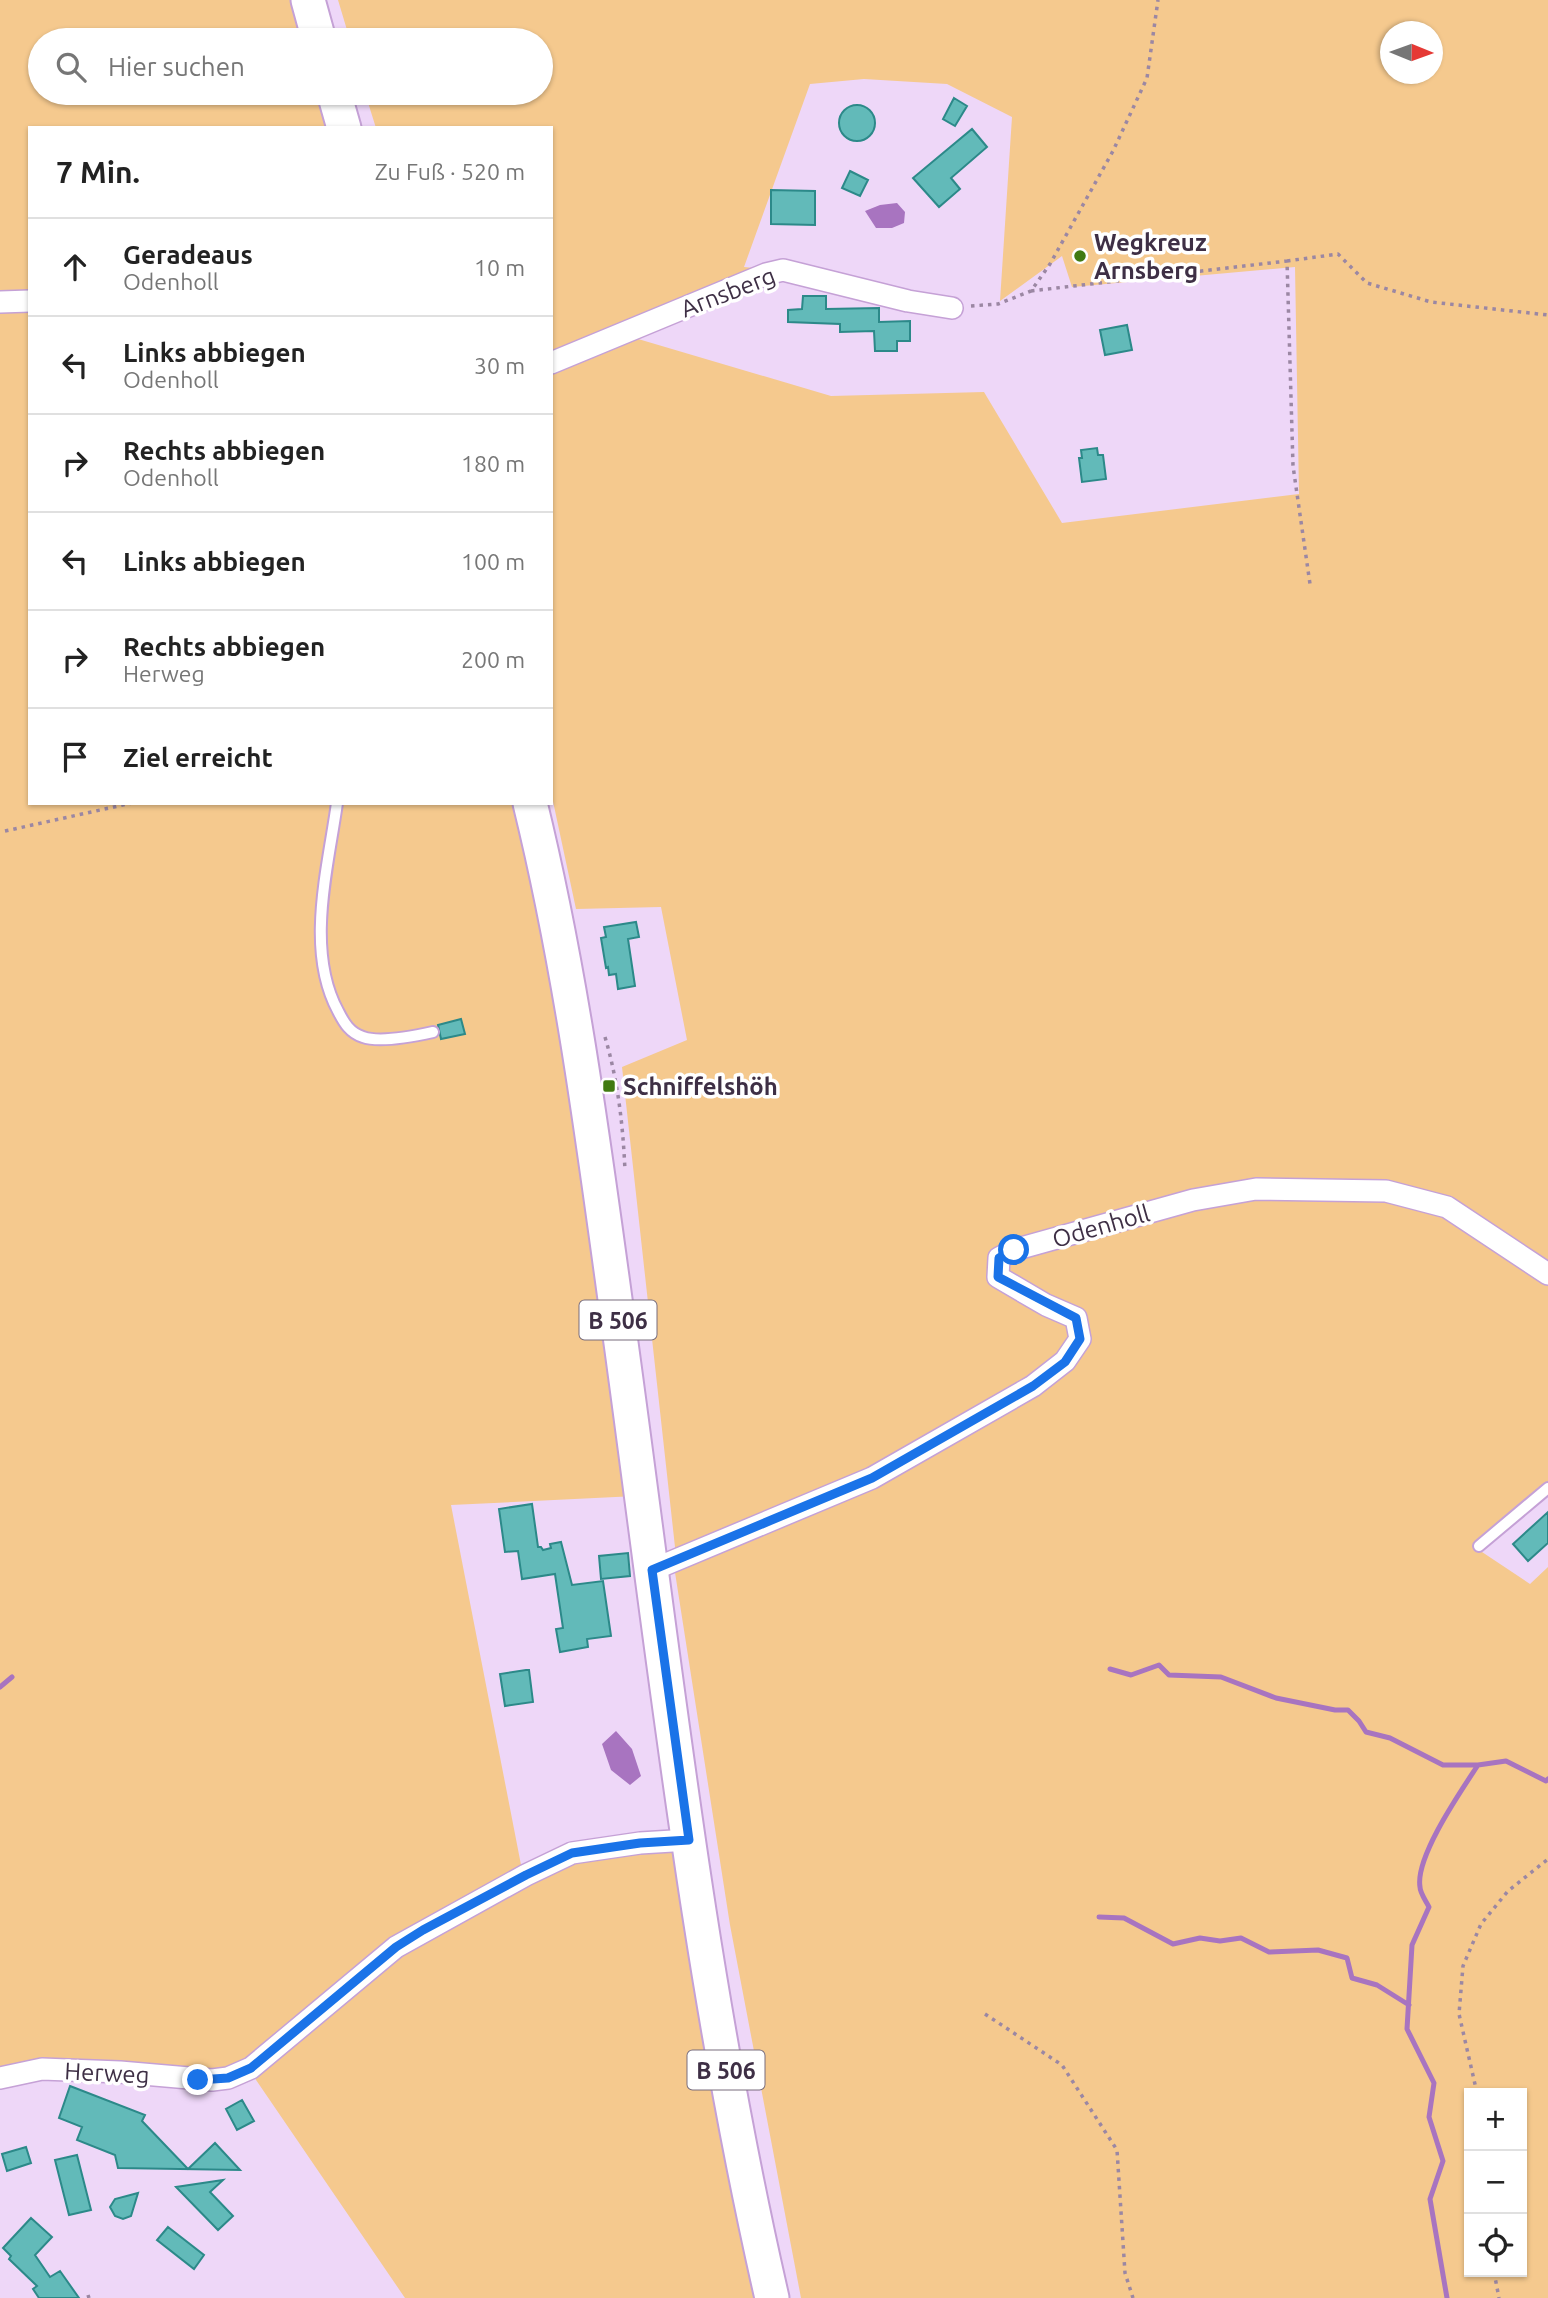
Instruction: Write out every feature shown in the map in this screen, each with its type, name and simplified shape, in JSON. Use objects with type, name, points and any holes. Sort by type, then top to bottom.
[{"type":"main road","points":[[308,0],[316,28]]},
{"type":"main road","points":[[337,105],[343,126]]},
{"type":"main road","name":"B 506","points":[[530,805],[561,945],[587,1094],[689,1840],[730,2092],[772,2298]]},
{"type":"street","name":"Arnsberg","points":[[553,362],[766,274],[783,270],[908,301],[952,308]]},
{"type":"street","points":[[0,302],[28,302]]},
{"type":"street","name":"Odenholl","points":[[652,1570],[872,1478],[1033,1386],[1065,1362],[1080,1339],[1076,1318],[998,1277],[999,1258],[1014,1250],[1193,1200],[1256,1189],[1386,1191],[1447,1207],[1548,1274]]},
{"type":"street","name":"Herweg","points":[[0,2078],[42,2069],[120,2072],[205,2080],[228,2078],[251,2068],[396,1947],[526,1875],[572,1853],[627,1844],[689,1840]]},
{"type":"lane","points":[[337,805],[320,927],[327,985],[346,1026],[366,1038],[405,1039],[433,1032]]},
{"type":"lane","points":[[1479,1546],[1548,1488]]},
{"type":"path","points":[[1031,291],[1051,264],[1147,78],[1158,0]]},
{"type":"path","points":[[952,308],[998,304],[1031,291],[1338,254],[1367,283],[1431,302],[1548,315]]},
{"type":"path","points":[[1287,261],[1293,466],[1310,584]]},
{"type":"path","points":[[5,831],[123,805]]},
{"type":"path","points":[[1476,2088],[1460,2014],[1463,1966],[1481,1924],[1508,1891],[1548,1859]]},
{"type":"path","points":[[985,2014],[1062,2064],[1117,2150],[1125,2273],[1133,2298]]},
{"type":"path","points":[[1495,2277],[1499,2298]]},
{"type":"shaded area","points":[[0,0],[301,0],[308,28],[28,28],[28,105],[328,105],[333,126],[28,126],[28,297],[0,297]]},
{"type":"shaded area","points":[[338,0],[1548,0],[1548,1485],[1479,1550],[1530,1584],[1548,1567],[1548,2298],[801,2298],[730,1925],[674,1566],[871,1475],[676,1556],[622,1067],[687,1040],[661,907],[576,909],[553,801],[553,369],[628,336],[831,396],[984,392],[1062,523],[1299,494],[1295,267],[1072,287],[1062,256],[1000,301],[1012,117],[947,84],[864,79],[810,84],[744,267],[765,269],[553,357],[553,126],[375,126],[369,105],[553,105],[553,28],[346,28]]},
{"type":"shaded area","points":[[897,203],[905,212],[904,223],[892,228],[876,228],[865,211],[880,205]]},
{"type":"shaded area","points":[[0,308],[28,308],[28,805],[521,805],[548,939],[636,1496],[451,1505],[522,1870],[226,2074],[0,2075]]},
{"type":"shaded area","points":[[616,1731],[632,1749],[641,1776],[630,1785],[611,1770],[602,1744]]},
{"type":"shaded area","points":[[678,1844],[762,2298],[405,2298],[252,2074],[424,1935],[526,1880],[577,1862]]},
{"type":"building","points":[[954,98],[967,106],[955,126],[943,119]]},
{"type":"building","points":[[857,105],[870,110],[875,123],[870,136],[857,141],[844,136],[839,123],[844,110]]},
{"type":"building","points":[[972,129],[987,147],[951,178],[960,189],[939,207],[913,178]]},
{"type":"building","points":[[850,171],[868,180],[860,196],[842,188]]},
{"type":"building","points":[[771,190],[815,191],[815,225],[771,224]]},
{"type":"building","points":[[803,296],[826,296],[826,309],[879,308],[879,322],[910,321],[910,341],[897,341],[897,351],[875,351],[874,331],[840,332],[840,324],[788,322],[788,310],[802,309]]},
{"type":"building","points":[[1127,325],[1132,350],[1105,355],[1100,330]]},
{"type":"building","points":[[1097,448],[1098,455],[1103,455],[1106,479],[1082,482],[1079,458],[1082,458],[1081,450]]},
{"type":"building","points":[[636,922],[639,937],[628,939],[635,986],[618,989],[616,974],[609,975],[608,967],[606,968],[601,938],[606,937],[604,927]]},
{"type":"building","points":[[461,1019],[465,1034],[441,1039],[438,1025]]},
{"type":"building","points":[[532,1504],[538,1547],[543,1550],[551,1548],[550,1544],[561,1542],[572,1585],[603,1581],[611,1636],[587,1639],[588,1647],[560,1652],[556,1629],[563,1628],[555,1574],[522,1579],[518,1551],[505,1552],[499,1509]]},
{"type":"building","points":[[1548,1512],[1548,1543],[1528,1561],[1513,1544]]},
{"type":"building","points":[[628,1553],[630,1576],[601,1579],[599,1556]]},
{"type":"building","points":[[529,1670],[533,1702],[505,1706],[500,1674]]},
{"type":"building","points":[[70,2086],[145,2115],[142,2121],[188,2169],[215,2143],[240,2170],[118,2168],[115,2155],[77,2140],[82,2127],[59,2118]]},
{"type":"building","points":[[242,2100],[254,2121],[237,2130],[226,2109]]},
{"type":"building","points":[[26,2147],[31,2163],[7,2171],[2,2154]]},
{"type":"building","points":[[77,2155],[91,2210],[69,2215],[55,2160]]},
{"type":"building","points":[[223,2180],[210,2192],[233,2216],[218,2230],[176,2187]]},
{"type":"building","points":[[138,2193],[131,2216],[123,2219],[115,2216],[110,2207],[115,2199]]},
{"type":"building","points":[[31,2218],[52,2237],[35,2255],[50,2277],[60,2271],[79,2298],[39,2298],[33,2289],[37,2286],[9,2259],[11,2256],[3,2248]]},
{"type":"building","points":[[168,2227],[204,2255],[194,2269],[157,2240]]},
{"type":"waterway","points":[[1110,1669],[1131,1675],[1159,1665],[1169,1675],[1221,1677],[1276,1698],[1335,1710],[1348,1710],[1366,1732],[1390,1738],[1443,1765],[1478,1765]]},
{"type":"waterway","points":[[0,1687],[12,1677]]},
{"type":"waterway","points":[[1447,2298],[1430,2199],[1443,2161],[1429,2117],[1434,2083],[1407,2029],[1412,1945],[1429,1907],[1420,1889],[1420,1874],[1441,1825],[1478,1765],[1506,1761],[1546,1781],[1548,1779]]},
{"type":"waterway","points":[[1099,1917],[1124,1918],[1173,1944],[1200,1938],[1220,1941],[1241,1938],[1269,1952],[1318,1950],[1347,1958],[1352,1978],[1377,1985],[1409,2005]]},
{"type":"place","name":"Wegkreuz Arnsberg","points":[[1080,256]]},
{"type":"place","name":"Schniffelshöh","points":[[609,1086]]},
{"type":"route","points":[[198,2080],[228,2078],[251,2068],[396,1947],[526,1875],[572,1853],[600,1847],[689,1840],[652,1570],[872,1478],[1033,1386],[1065,1362],[1080,1339],[1076,1318],[1046,1305],[998,1277],[999,1258],[1014,1250]]}]
